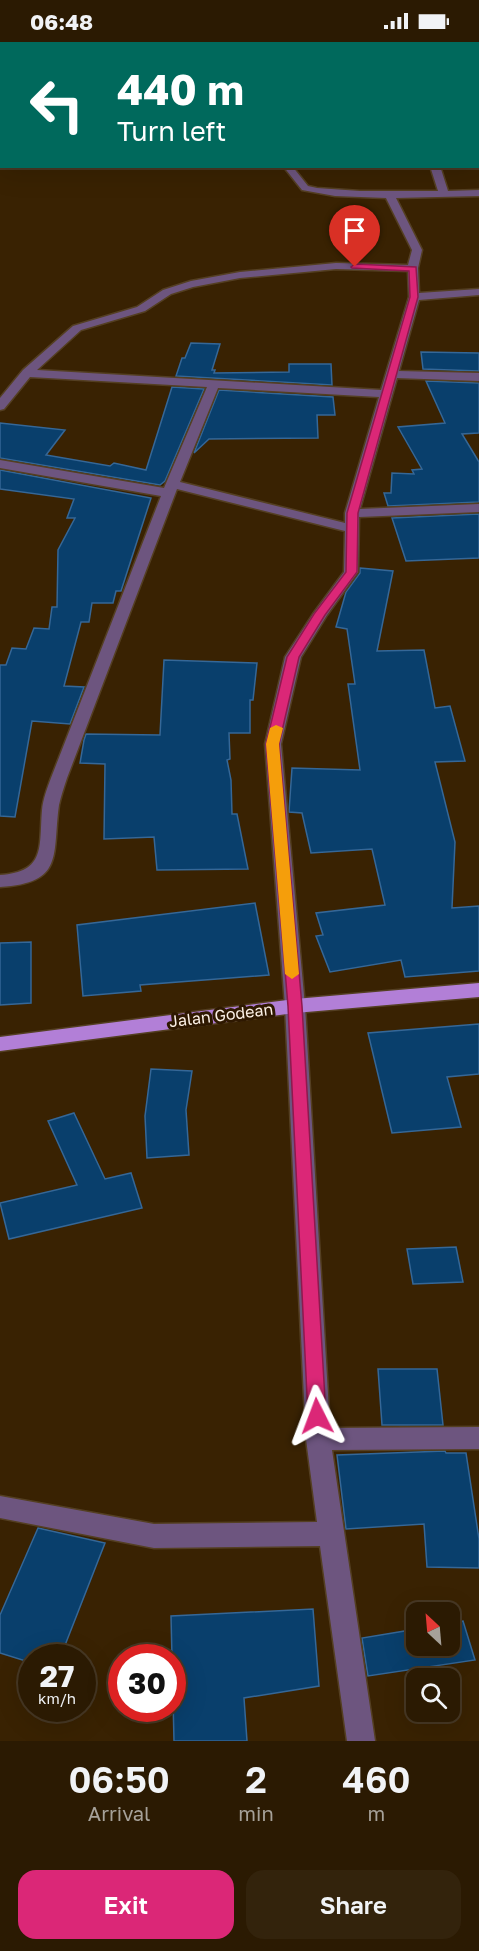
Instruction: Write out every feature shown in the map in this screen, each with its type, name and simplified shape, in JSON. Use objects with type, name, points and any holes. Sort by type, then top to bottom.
[{"type":"main road","name":"Jalan Godean","points":[[0,1044],[295,1006],[479,990]]},
{"type":"street","points":[[289,168],[305,188],[312,190],[389,195],[479,193]]},
{"type":"street","points":[[436,168],[444,194]]},
{"type":"street","points":[[361,1741],[318,1439],[295,1006],[273,744],[293,657],[320,614],[351,572],[352,513],[414,297],[413,268],[417,250],[389,195]]},
{"type":"street","points":[[0,406],[27,373],[77,328],[134,311],[167,292],[191,284],[240,275],[336,266],[413,268]]},
{"type":"street","points":[[414,297],[479,292]]},
{"type":"street","points":[[27,373],[386,394]]},
{"type":"street","points":[[391,374],[479,377]]},
{"type":"street","points":[[0,881],[20,879],[33,874],[41,867],[47,854],[54,792],[94,681],[214,384]]},
{"type":"street","points":[[0,464],[171,489],[352,529]]},
{"type":"street","points":[[352,513],[479,508]]},
{"type":"street","points":[[318,1439],[479,1438]]},
{"type":"street","points":[[0,1507],[43,1513],[154,1536],[332,1534]]},
{"type":"building","points":[[191,343],[220,344],[212,370],[215,370],[214,373],[289,372],[289,364],[331,364],[332,385],[176,376],[182,358],[185,358]]},
{"type":"building","points":[[421,352],[479,353],[479,371],[423,369]]},
{"type":"building","points":[[426,381],[479,383],[479,433],[462,434],[479,462],[479,502],[388,506],[384,493],[391,493],[392,473],[414,474],[412,470],[422,469],[398,427],[445,423]]},
{"type":"building","points":[[172,387],[204,389],[165,481],[160,485],[0,458],[0,423],[65,430],[46,455],[110,466],[114,463],[146,470]]},
{"type":"building","points":[[219,390],[333,397],[335,415],[317,415],[318,438],[209,439],[194,453]]},
{"type":"building","points":[[0,470],[151,498],[121,591],[116,591],[113,603],[92,603],[89,622],[81,622],[64,686],[84,687],[70,724],[32,721],[15,817],[0,816],[0,665],[6,665],[12,648],[26,649],[34,628],[49,629],[52,607],[57,607],[58,550],[75,518],[67,518],[74,499],[0,489]]},
{"type":"building","points":[[479,514],[479,558],[406,561],[392,518]]},
{"type":"building","points":[[360,568],[393,571],[377,651],[424,650],[435,708],[450,706],[465,761],[435,762],[455,842],[452,908],[479,906],[479,971],[405,977],[401,960],[330,972],[316,936],[323,935],[316,913],[385,905],[372,849],[311,853],[302,813],[289,812],[292,768],[360,770],[348,684],[355,684],[347,629],[336,627],[346,592],[360,573]]},
{"type":"building","points":[[164,660],[257,663],[253,700],[250,700],[250,733],[229,733],[230,759],[227,760],[231,780],[232,814],[237,814],[248,869],[157,870],[154,837],[104,839],[105,764],[80,763],[86,734],[160,735]]},
{"type":"building","points":[[255,903],[269,975],[140,985],[141,991],[83,996],[77,925]]},
{"type":"building","points":[[31,942],[31,1003],[0,1005],[0,943]]},
{"type":"building","points":[[479,1024],[479,1074],[447,1077],[461,1127],[392,1133],[368,1033]]},
{"type":"building","points":[[151,1069],[192,1071],[186,1110],[189,1155],[147,1158],[145,1116]]},
{"type":"building","points":[[74,1113],[105,1179],[131,1173],[142,1208],[9,1239],[0,1203],[77,1185],[48,1121]]},
{"type":"building","points":[[456,1247],[463,1282],[413,1284],[407,1249]]},
{"type":"building","points":[[378,1369],[437,1369],[443,1425],[382,1425]]},
{"type":"building","points":[[445,1451],[446,1453],[466,1453],[479,1539],[479,1568],[427,1567],[424,1524],[346,1529],[337,1455]]},
{"type":"building","points":[[38,1528],[105,1543],[65,1644],[18,1644],[18,1659],[0,1653],[0,1615]]},
{"type":"building","points":[[313,1609],[319,1686],[244,1698],[247,1741],[174,1741],[174,1722],[186,1722],[186,1644],[172,1644],[171,1616]]},
{"type":"building","points":[[460,1621],[463,1621],[475,1660],[406,1668],[406,1670],[368,1676],[362,1638],[406,1631],[406,1656],[460,1656]]},
{"type":"slow traffic","points":[[276,728],[273,744],[292,974]]},
{"type":"route","points":[[317,1416],[295,1006],[273,744],[293,657],[320,614],[351,572],[352,513],[414,297],[413,268],[355,267]]}]
